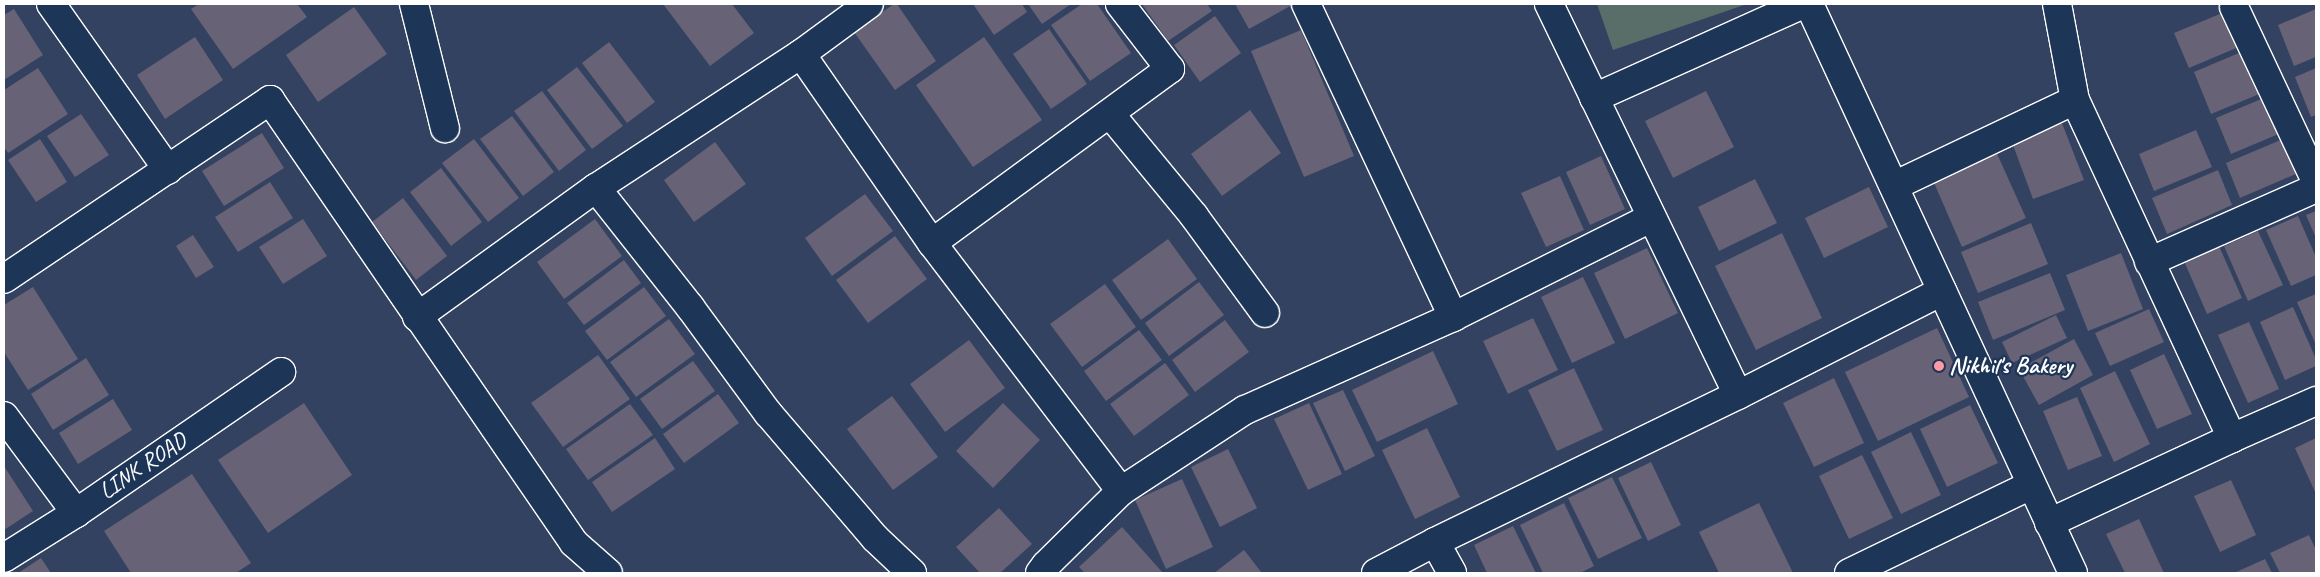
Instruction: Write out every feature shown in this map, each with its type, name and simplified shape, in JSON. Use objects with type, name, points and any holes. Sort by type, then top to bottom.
[{"type":"street","points":[[51,4],[168,170]]},
{"type":"street","points":[[414,4],[445,128]]},
{"type":"street","points":[[418,317],[596,188],[800,54],[869,4]]},
{"type":"street","points":[[932,243],[1170,69],[1120,4]]},
{"type":"street","points":[[1306,4],[1452,317]]},
{"type":"street","points":[[1549,4],[1738,395]]},
{"type":"street","points":[[1594,98],[1803,4]]},
{"type":"street","points":[[1809,4],[2073,573]]},
{"type":"street","points":[[2057,4],[2075,100],[2232,438]]},
{"type":"street","points":[[2234,6],[2316,181]]},
{"type":"street","points":[[800,54],[932,243],[1121,491]]},
{"type":"street","points":[[4,280],[270,100],[574,543],[608,573]]},
{"type":"street","points":[[1894,186],[2075,100]]},
{"type":"street","points":[[1110,114],[1194,216],[1265,313]]},
{"type":"street","points":[[596,188],[690,307],[768,413],[875,538],[912,573]]},
{"type":"street","points":[[2149,262],[2316,188]]},
{"type":"street","points":[[1040,573],[1121,491],[1245,410],[1452,317],[1651,218]]},
{"type":"street","points":[[1376,573],[1435,542],[1738,395],[1942,291]]},
{"type":"street","name":"LINK ROAD","points":[[4,558],[76,513],[281,372]]},
{"type":"street","points":[[2049,523],[2316,401]]},
{"type":"street","points":[[4,416],[76,513]]},
{"type":"street","points":[[1849,573],[2031,486]]},
{"type":"street","points":[[1435,542],[1452,573]]},
{"type":"green space","points":[[1597,4],[1747,4],[1613,50]]},
{"type":"building","points":[[199,4],[297,4],[307,17],[233,69],[191,9]]},
{"type":"building","points":[[663,4],[732,4],[754,33],[710,66]]},
{"type":"building","points":[[894,4],[897,4],[936,61],[895,90],[854,32]]},
{"type":"building","points":[[973,4],[1022,4],[1027,12],[994,35]]},
{"type":"building","points":[[1028,4],[1071,4],[1042,24]]},
{"type":"building","points":[[1082,4],[1097,4],[1131,53],[1090,81],[1051,25]]},
{"type":"building","points":[[1142,4],[1207,4],[1212,11],[1168,41]]},
{"type":"building","points":[[1235,4],[1294,4],[1249,29]]},
{"type":"building","points":[[354,7],[387,54],[318,102],[286,55]]},
{"type":"building","points":[[14,9],[43,55],[4,80],[4,15]]},
{"type":"building","points":[[2316,9],[2316,57],[2294,66],[2278,25]]},
{"type":"building","points":[[2227,11],[2241,46],[2189,68],[2174,33]]},
{"type":"building","points":[[1215,16],[1241,53],[1200,82],[1174,45]]},
{"type":"building","points":[[1049,29],[1087,84],[1051,109],[1013,54]]},
{"type":"building","points":[[1301,30],[1354,156],[1304,177],[1251,51]]},
{"type":"building","points":[[195,37],[223,80],[165,119],[137,75]]},
{"type":"building","points":[[984,37],[1042,120],[973,167],[916,85]]},
{"type":"building","points":[[609,42],[655,102],[627,123],[582,63]]},
{"type":"building","points":[[2246,50],[2264,92],[2211,114],[2194,72]]},
{"type":"building","points":[[577,67],[623,126],[592,149],[547,90]]},
{"type":"building","points":[[38,68],[68,114],[8,153],[4,147],[4,90]]},
{"type":"building","points":[[2316,68],[2316,115],[2311,117],[2295,77]]},
{"type":"building","points":[[542,91],[586,150],[559,171],[514,111]]},
{"type":"building","points":[[1706,91],[1734,147],[1673,178],[1645,121]]},
{"type":"building","points":[[2266,97],[2281,133],[2231,154],[2216,118]]},
{"type":"building","points":[[1250,110],[1281,153],[1222,196],[1191,154]]},
{"type":"building","points":[[81,114],[109,155],[75,177],[47,136]]},
{"type":"building","points":[[512,116],[554,172],[523,196],[480,139]]},
{"type":"building","points":[[2060,118],[2084,180],[2033,199],[2010,137]]},
{"type":"building","points":[[2196,130],[2212,167],[2154,191],[2139,154]]},
{"type":"building","points":[[262,133],[284,168],[224,206],[202,171]]},
{"type":"building","points":[[40,139],[67,182],[36,202],[8,160]]},
{"type":"building","points":[[474,139],[519,198],[488,222],[442,163]]},
{"type":"building","points":[[2283,139],[2298,173],[2240,198],[2226,163]]},
{"type":"building","points":[[715,142],[746,184],[694,222],[664,180]]},
{"type":"building","points":[[1994,147],[2026,218],[1962,247],[1931,176]]},
{"type":"building","points":[[1601,156],[1625,209],[1590,225],[1566,172]]},
{"type":"building","points":[[441,168],[482,222],[451,246],[410,192]]},
{"type":"building","points":[[2218,170],[2232,205],[2167,234],[2152,198]]},
{"type":"building","points":[[1560,176],[1584,230],[1546,247],[1521,193]]},
{"type":"building","points":[[1755,179],[1777,223],[1719,251],[1698,207]]},
{"type":"building","points":[[270,182],[293,218],[238,252],[215,217]]},
{"type":"building","points":[[1869,187],[1888,227],[1824,258],[1805,218]]},
{"type":"building","points":[[865,194],[893,231],[832,276],[805,238]]},
{"type":"building","points":[[403,198],[447,256],[416,280],[372,222]]},
{"type":"building","points":[[2316,211],[2316,238],[2306,215]]},
{"type":"building","points":[[2298,216],[2316,257],[2316,275],[2291,286],[2266,230]]},
{"type":"building","points":[[303,219],[327,256],[283,284],[259,247]]},
{"type":"building","points":[[595,219],[622,256],[564,299],[537,262]]},
{"type":"building","points":[[2031,223],[2048,264],[1978,293],[1961,252]]},
{"type":"building","points":[[2258,231],[2283,285],[2248,301],[2224,246]]},
{"type":"building","points":[[1782,233],[1822,318],[1756,350],[1715,266]]},
{"type":"building","points":[[193,235],[214,267],[196,278],[176,246]]},
{"type":"building","points":[[895,236],[927,279],[868,323],[836,280]]},
{"type":"building","points":[[1168,239],[1197,279],[1141,320],[1112,280]]},
{"type":"building","points":[[2219,246],[2242,298],[2207,314],[2184,261]]},
{"type":"building","points":[[1647,248],[1678,313],[1625,339],[1594,273]]},
{"type":"building","points":[[2121,253],[2143,309],[2088,331],[2066,275]]},
{"type":"building","points":[[624,260],[641,283],[584,325],[567,303]]},
{"type":"building","points":[[2050,273],[2065,310],[1993,340],[1978,302]]},
{"type":"building","points":[[1583,277],[1615,343],[1572,363],[1541,297]]},
{"type":"building","points":[[1199,282],[1224,315],[1169,356],[1145,323]]},
{"type":"building","points":[[1105,284],[1136,327],[1082,367],[1050,324]]},
{"type":"building","points":[[33,287],[78,359],[28,390],[4,352],[4,305]]},
{"type":"building","points":[[644,287],[666,316],[607,360],[585,331]]},
{"type":"building","points":[[2316,294],[2316,345],[2297,302]]},
{"type":"building","points":[[2293,307],[2316,359],[2316,366],[2285,380],[2260,322]]},
{"type":"building","points":[[2149,309],[2164,342],[2110,366],[2095,333]]},
{"type":"building","points":[[2056,315],[2067,338],[2012,363],[2002,342]]},
{"type":"building","points":[[1533,318],[1558,370],[1508,394],[1483,341]]},
{"type":"building","points":[[669,319],[695,354],[636,397],[610,362]]},
{"type":"building","points":[[1225,320],[1249,352],[1195,392],[1172,360]]},
{"type":"building","points":[[2249,322],[2279,389],[2248,403],[2218,335]]},
{"type":"building","points":[[1937,328],[1969,397],[1878,441],[1845,372]]},
{"type":"building","points":[[1139,330],[1162,360],[1106,401],[1084,371]]},
{"type":"building","points":[[2074,339],[2093,375],[2039,405],[2019,369]]},
{"type":"building","points":[[969,340],[1005,388],[945,432],[910,384]]},
{"type":"building","points":[[1433,351],[1458,404],[1377,442],[1352,390]]},
{"type":"building","points":[[2164,354],[2192,414],[2157,429],[2130,370]]},
{"type":"building","points":[[598,355],[630,399],[563,447],[531,403]]},
{"type":"building","points":[[86,358],[109,395],[53,430],[31,394]]},
{"type":"building","points":[[693,361],[715,391],[662,429],[640,399]]},
{"type":"building","points":[[1165,363],[1189,395],[1134,436],[1110,404]]},
{"type":"building","points":[[1574,368],[1603,430],[1557,451],[1528,390]]},
{"type":"building","points":[[2115,371],[2150,444],[2114,462],[2080,388]]},
{"type":"building","points":[[1834,378],[1864,443],[1814,467],[1783,403]]},
{"type":"building","points":[[1343,390],[1375,456],[1345,471],[1313,403]]},
{"type":"building","points":[[718,394],[739,423],[684,463],[663,434]]},
{"type":"building","points":[[892,396],[938,457],[893,490],[847,429]]},
{"type":"building","points":[[2077,397],[2102,456],[2068,470],[2043,411]]},
{"type":"building","points":[[113,399],[132,430],[78,464],[59,433]]},
{"type":"building","points":[[304,403],[352,475],[268,533],[218,460]]},
{"type":"building","points":[[1003,403],[1040,440],[993,488],[956,451]]},
{"type":"building","points":[[1309,403],[1342,474],[1308,490],[1274,419]]},
{"type":"building","points":[[630,404],[653,435],[588,480],[566,449]]},
{"type":"building","points":[[1970,405],[1998,463],[1947,487],[1920,429]]},
{"type":"building","points":[[1427,428],[1460,497],[1415,519],[1382,450]]},
{"type":"building","points":[[1911,432],[1941,495],[1901,514],[1871,452]]},
{"type":"building","points":[[655,438],[675,469],[612,512],[592,482]]},
{"type":"building","points":[[2316,438],[2316,494],[2295,448]]},
{"type":"building","points":[[1228,449],[1257,508],[1220,527],[1191,467]]},
{"type":"building","points":[[1862,455],[1893,518],[1849,539],[1819,476]]},
{"type":"building","points":[[1651,462],[1681,525],[1648,541],[1618,478]]},
{"type":"building","points":[[4,466],[33,511],[4,530]]},
{"type":"building","points":[[192,474],[251,563],[236,573],[131,573],[104,531]]},
{"type":"building","points":[[1612,477],[1642,538],[1598,559],[1568,498]]},
{"type":"building","points":[[1182,479],[1213,547],[1166,569],[1135,500]]},
{"type":"building","points":[[2231,480],[2256,535],[2220,552],[2194,496]]},
{"type":"building","points":[[1564,503],[1594,566],[1580,573],[1543,573],[1520,525]]},
{"type":"building","points":[[1759,503],[1793,573],[1719,573],[1699,532]]},
{"type":"building","points":[[999,508],[1032,544],[1000,573],[980,573],[956,547]]},
{"type":"building","points":[[2139,519],[2164,573],[2125,573],[2106,534]]},
{"type":"building","points":[[1513,526],[1536,573],[1487,573],[1474,545]]},
{"type":"building","points":[[1122,527],[1163,573],[1085,573],[1079,567]]},
{"type":"building","points":[[2309,535],[2316,550],[2316,573],[2280,573],[2270,553]]},
{"type":"building","points":[[1244,550],[1262,573],[1214,573]]},
{"type":"building","points":[[41,558],[51,573],[18,573]]},
{"type":"building","points":[[2265,559],[2272,573],[2234,573]]},
{"type":"place","name":"Nikhil's Bakery","points":[[1939,366]]}]
